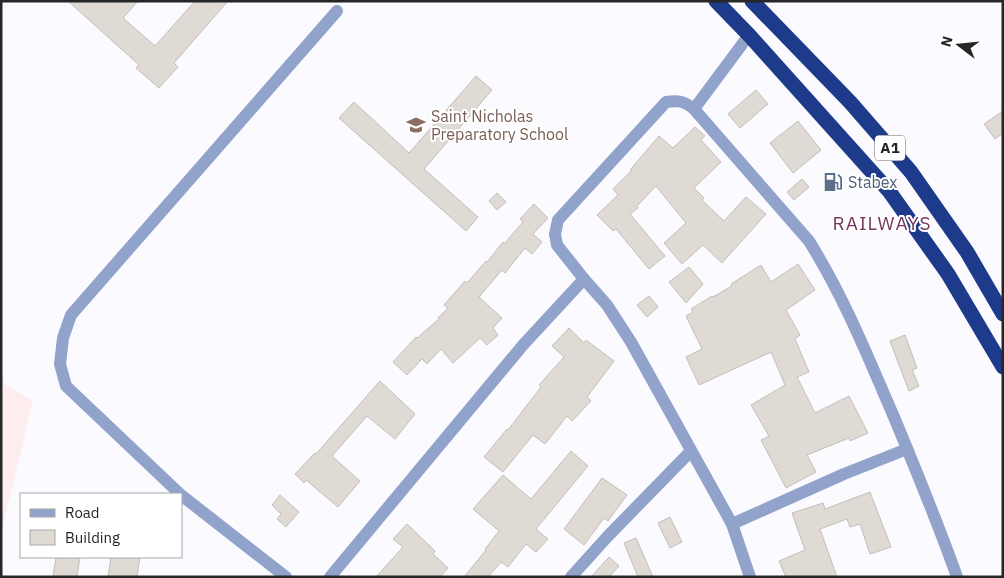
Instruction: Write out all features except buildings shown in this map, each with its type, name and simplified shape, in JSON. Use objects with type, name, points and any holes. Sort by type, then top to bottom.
[{"type":"highway","name":"A1","points":[[716,1],[749,35],[889,191],[948,274],[1003,367]]},
{"type":"highway","name":"A1","points":[[752,1],[850,102],[911,172],[967,252],[1003,314]]},
{"type":"street","points":[[179,493],[66,386],[60,364],[63,338],[71,315],[337,11]]},
{"type":"street","points":[[694,109],[749,35]]},
{"type":"street","points":[[750,577],[732,524],[631,342],[607,305],[557,245],[555,234],[558,220],[666,102],[676,100],[684,102],[694,109],[809,242],[841,297],[868,353],[957,577]]},
{"type":"street","points":[[330,577],[523,344],[584,279]]},
{"type":"street","points":[[732,524],[844,474],[907,449]]},
{"type":"street","points":[[571,577],[690,451]]},
{"type":"street","points":[[182,496],[286,577]]},
{"type":"shaded area","points":[[1,382],[33,401],[1,533]]},
{"type":"place","name":"Saint Nicholas Preparatory School","points":[[416,125]]},
{"type":"place","name":"Stabex","points":[[833,182]]},
{"type":"district","name":"RAILWAYS","points":[[882,223]]}]
